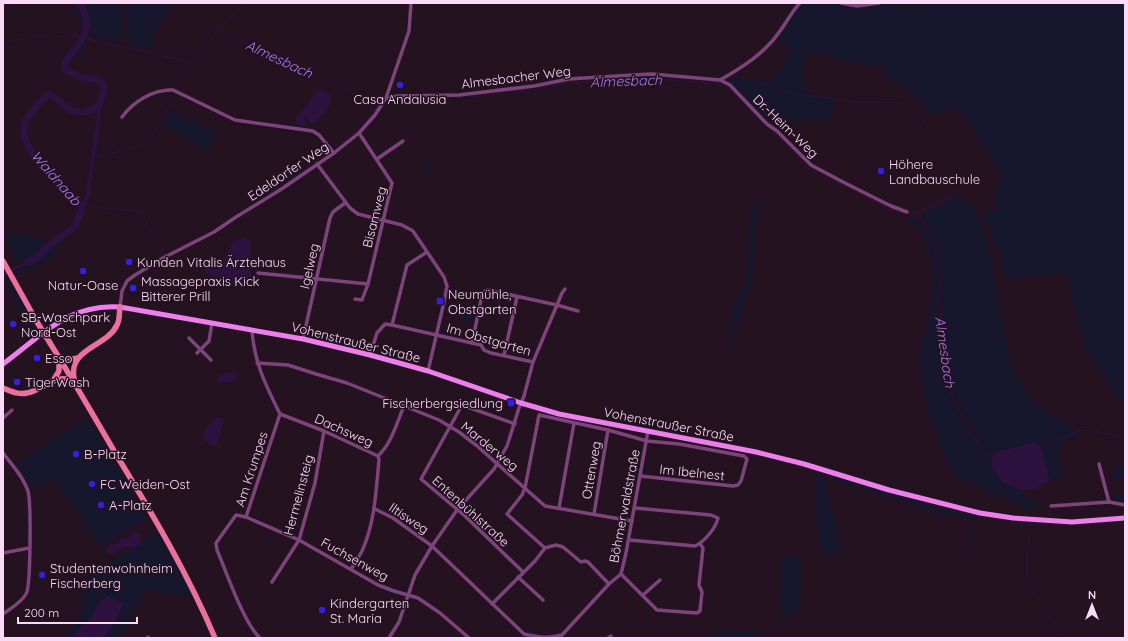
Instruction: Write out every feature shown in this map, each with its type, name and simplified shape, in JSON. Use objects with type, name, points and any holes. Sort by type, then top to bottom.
[{"type":"main road","points":[[3,261],[37,322],[75,383],[165,538],[191,585],[215,638]]},
{"type":"main road","name":"Vohenstraußer Straße","points":[[3,364],[54,326],[73,314],[88,308],[101,306],[120,307],[303,339],[370,355],[428,371],[521,403],[560,414],[774,456],[889,490],[980,513],[1014,518],[1065,522],[1125,518]]},
{"type":"main road","points":[[75,383],[73,366],[78,358],[117,327],[120,307]]},
{"type":"main road","points":[[58,357],[67,360],[78,358]]},
{"type":"main road","points":[[53,381],[60,371],[58,357]]},
{"type":"main road","points":[[3,388],[13,392],[27,393],[36,391],[53,381],[66,378],[75,383]]},
{"type":"street","name":"Edeldorfer Weg","points":[[120,307],[124,285],[135,274],[214,232],[280,190],[334,153],[358,133],[375,115],[386,98],[409,31],[411,3]]},
{"type":"street","points":[[720,80],[746,64],[768,46],[800,3]]},
{"type":"street","points":[[841,3],[857,6],[879,3]]},
{"type":"street","name":"Almesbacher Weg","points":[[386,98],[398,96],[459,95],[534,86],[569,79],[632,75],[652,74],[720,80]]},
{"type":"street","name":"Dr.-Heim-Weg","points":[[720,80],[730,85],[767,124],[811,166],[891,206],[907,212]]},
{"type":"street","points":[[122,117],[129,107],[146,96],[164,90],[173,90],[235,120],[313,131],[319,135],[334,153]]},
{"type":"street","name":"Bisamweg","points":[[358,133],[392,183],[368,284],[362,300]]},
{"type":"street","points":[[377,160],[403,141]]},
{"type":"street","points":[[317,164],[345,203],[358,214],[402,224],[413,231],[444,277],[447,286],[428,371]]},
{"type":"street","name":"Igelweg","points":[[303,339],[333,212],[345,203]]},
{"type":"street","points":[[370,355],[377,333],[384,324],[392,325],[407,265],[427,252]]},
{"type":"street","points":[[258,273],[368,284]]},
{"type":"street","points":[[389,638],[399,622],[415,575],[432,546],[458,510],[497,464],[507,446],[524,396],[533,362],[565,289]]},
{"type":"street","points":[[472,342],[482,295],[488,290],[578,311]]},
{"type":"street","points":[[504,355],[517,296]]},
{"type":"street","points":[[356,299],[362,300],[366,303]]},
{"type":"street","points":[[197,353],[209,341],[212,323]]},
{"type":"street","name":"Im Obstgarten","points":[[392,325],[472,342],[481,345],[484,350],[491,353],[533,362]]},
{"type":"street","points":[[252,330],[253,348],[257,363],[280,414]]},
{"type":"street","points":[[189,338],[211,360]]},
{"type":"street","name":"Marderweg","points":[[257,363],[288,365],[347,383],[429,415],[459,432],[545,506],[632,521]]},
{"type":"street","name":"Entenbühlstraße","points":[[515,424],[462,405],[421,479],[458,510],[523,572]]},
{"type":"street","points":[[378,456],[384,450],[392,435],[404,406]]},
{"type":"street","points":[[3,418],[12,410]]},
{"type":"street","name":"Dachsweg","points":[[280,414],[324,431],[378,456],[379,460],[375,509],[362,552],[351,569]]},
{"type":"street","name":"Am Krumpes","points":[[260,638],[254,633],[241,606],[217,550],[216,543],[236,515],[246,517],[280,414]]},
{"type":"street","name":"Vohenstraußer Straße","points":[[525,488],[539,415],[608,430],[647,441],[679,444],[744,456],[747,459]]},
{"type":"street","points":[[559,508],[574,423]]},
{"type":"street","name":"Ottenweg","points":[[594,514],[608,430]]},
{"type":"street","name":"Hermelinsteig","points":[[272,582],[299,540],[315,483],[324,431]]},
{"type":"street","name":"Böhmerwaldstraße","points":[[524,634],[546,638],[563,637],[609,584],[621,574],[629,540],[648,431]]},
{"type":"street","points":[[3,453],[23,480],[28,492],[30,509],[29,580],[27,593],[19,602],[3,614]]},
{"type":"street","name":"Im Ibelnest","points":[[640,476],[734,486],[738,485],[741,481],[747,459]]},
{"type":"street","points":[[1099,464],[1109,502]]},
{"type":"street","points":[[525,488],[522,496],[507,514],[545,548]]},
{"type":"street","points":[[1050,506],[1109,502],[1125,505]]},
{"type":"street","points":[[629,540],[695,546],[700,544],[717,523],[718,518],[711,515],[635,508]]},
{"type":"street","name":"Iltisweg","points":[[375,509],[393,518],[432,546]]},
{"type":"street","name":"Fuchsenweg","points":[[246,517],[299,540],[378,585],[418,598],[440,613],[469,638]]},
{"type":"street","points":[[621,574],[657,610],[696,613],[700,611],[702,592],[699,585],[703,548],[700,544]]},
{"type":"street","points":[[492,604],[535,561],[545,548],[556,545],[563,547],[581,562],[588,562],[609,584]]},
{"type":"street","points":[[432,546],[524,634],[520,638]]},
{"type":"street","points":[[3,553],[29,548]]},
{"type":"street","points":[[518,577],[543,600]]},
{"type":"street","points":[[643,595],[660,580]]},
{"type":"shaded area","points":[[74,3],[83,3],[87,12],[85,3],[124,3],[121,43],[90,36],[91,23],[89,16],[83,47],[71,64],[60,66],[59,59],[76,43],[80,34],[81,21],[76,18],[76,8]]},
{"type":"shaded area","points":[[129,3],[176,3],[158,24],[153,33],[152,49],[130,44],[126,40]]},
{"type":"shaded area","points":[[803,3],[830,3],[861,11],[851,3],[896,3],[906,8],[928,3],[1125,3],[1125,402],[1116,395],[1085,350],[1065,273],[1029,275],[1010,281],[1004,278],[1000,255],[981,211],[997,209],[993,192],[999,181],[998,169],[959,109],[953,108],[931,115],[913,92],[887,78],[882,67],[805,52],[803,67],[807,92],[833,96],[831,120],[769,121],[729,82],[734,76],[754,81],[772,81],[793,51],[779,38],[799,6]]},
{"type":"shaded area","points":[[318,90],[322,90],[330,95],[331,101],[329,105],[313,124],[311,124],[306,117],[304,118],[307,125],[306,126],[298,125],[295,122],[296,118]]},
{"type":"shaded area","points":[[169,110],[216,131],[207,150],[162,125]]},
{"type":"shaded area","points":[[425,161],[432,161],[432,172],[425,173]]},
{"type":"shaded area","points":[[955,199],[964,200],[973,206],[981,225],[993,265],[993,275],[1009,353],[1020,383],[1035,404],[1050,416],[1070,425],[1080,436],[1059,441],[1059,460],[1063,472],[1062,480],[1050,480],[1041,447],[1034,442],[988,453],[968,424],[951,389],[944,322],[939,301],[943,285],[938,256],[929,228],[924,220],[923,213],[946,201]]},
{"type":"shaded area","points":[[758,202],[752,280],[735,328],[733,353],[731,354],[732,309],[746,281],[752,203]]},
{"type":"shaded area","points":[[912,217],[925,228],[934,256],[939,285],[935,302],[939,321],[947,389],[963,424],[991,460],[992,467],[1002,482],[1021,490],[1031,502],[1039,506],[1037,509],[1024,510],[1023,505],[991,493],[954,474],[946,461],[929,415],[921,376],[919,345],[927,328],[934,279],[928,254],[919,230],[907,220]]},
{"type":"shaded area","points":[[13,233],[34,236],[47,243],[28,259],[13,265],[18,259],[10,249],[6,237],[8,234]]},
{"type":"shaded area","points":[[244,238],[251,241],[250,258],[253,259],[250,284],[243,287],[222,282],[221,277],[210,275],[205,271],[204,266],[206,262],[213,259],[225,259],[233,241]]},
{"type":"shaded area","points":[[53,245],[56,248],[56,252],[53,257],[16,275],[15,272],[40,259]]},
{"type":"shaded area","points":[[36,258],[6,275],[3,278],[4,271]]},
{"type":"shaded area","points":[[9,282],[21,299],[36,331],[29,328],[7,287],[7,283]]},
{"type":"shaded area","points":[[463,308],[475,311],[472,322],[461,320]]},
{"type":"shaded area","points":[[230,372],[237,375],[236,378],[230,382],[217,382],[217,379],[221,375]]},
{"type":"shaded area","name":"FC Weiden-Ost","points":[[87,417],[147,518],[100,547],[78,513],[53,479],[31,489],[16,464]]},
{"type":"shaded area","points":[[217,417],[222,418],[224,423],[221,429],[219,441],[214,447],[205,440],[203,435],[205,428]]},
{"type":"shaded area","points":[[1034,442],[1041,447],[1050,480],[1033,490],[1021,490],[1002,482],[992,467],[991,457],[1000,451]]},
{"type":"shaded area","points":[[1113,467],[1125,468],[1125,500],[1114,500],[1111,494],[1124,493],[1123,479],[1111,477]]},
{"type":"shaded area","points":[[816,476],[826,476],[827,492],[834,516],[841,554],[820,555],[816,508]]},
{"type":"shaded area","points":[[832,477],[933,507],[977,517],[977,520],[941,515],[835,480]]},
{"type":"shaded area","points":[[973,527],[976,527],[969,566]]},
{"type":"shaded area","points":[[133,532],[137,533],[140,537],[141,542],[138,546],[129,548],[124,546],[116,552],[106,552],[106,548],[112,544],[118,543],[121,538],[130,538]]},
{"type":"shaded area","points":[[158,533],[196,598],[145,589],[120,638],[104,638],[122,607],[94,610],[93,616],[81,626],[74,638],[64,638],[84,608],[83,598],[76,586],[90,574]]},
{"type":"shaded area","points":[[801,556],[800,608],[783,619],[780,612],[782,558]]},
{"type":"shaded area","points":[[108,596],[122,603],[123,605],[104,638],[74,638],[81,626],[93,616],[95,609],[101,601]]},
{"type":"shaded area","points":[[719,631],[760,632],[759,638],[708,638],[708,636]]},
{"type":"waterway","points":[[3,15],[13,3]]},
{"type":"waterway","name":"Waldnaab","points":[[28,262],[36,258],[48,246],[75,227],[82,208],[33,155],[24,136],[24,123],[37,105],[48,94],[55,97],[71,110],[79,112],[88,111],[96,107],[101,100],[104,85],[102,82],[96,79],[79,77],[65,69],[65,64],[83,36],[86,27],[85,16],[80,3]]},
{"type":"waterway","name":"Almesbach","points":[[92,157],[136,148],[146,140],[156,130],[164,117],[185,69],[235,12],[248,3]]},
{"type":"waterway","name":"Almesbach","points":[[219,31],[343,88],[378,106],[364,124],[334,149]]},
{"type":"waterway","name":"Almesbach","points":[[3,43],[61,32],[81,37]]},
{"type":"waterway","name":"Almesbach","points":[[83,38],[190,62]]},
{"type":"waterway","name":"Almesbach","points":[[729,81],[735,75],[773,88],[797,94],[847,101],[904,103],[918,115],[930,129]]},
{"type":"waterway","name":"Almesbach","points":[[537,88],[568,83],[644,78],[704,83],[715,82],[726,87],[774,133],[806,167],[823,177],[841,184]]},
{"type":"waterway","name":"Almesbach","points":[[508,92],[533,89]]},
{"type":"waterway","name":"Almesbach","points":[[489,95],[505,93]]},
{"type":"waterway","name":"Almesbach","points":[[482,96],[487,95]]},
{"type":"waterway","name":"Almesbach","points":[[465,97],[478,96]]},
{"type":"waterway","name":"Almesbach","points":[[429,97],[443,98]]},
{"type":"waterway","name":"Almesbach","points":[[447,97],[462,97]]},
{"type":"waterway","name":"Almesbach","points":[[409,98],[414,98]]},
{"type":"waterway","name":"Almesbach","points":[[82,208],[87,197],[98,123],[99,105]]},
{"type":"waterway","points":[[266,195],[329,153]]},
{"type":"waterway","points":[[845,185],[898,214]]},
{"type":"waterway","name":"Almesbach","points":[[911,214],[919,212],[963,188]]},
{"type":"waterway","name":"Almesbach","points":[[920,220],[920,215],[923,211],[951,197],[958,197]]},
{"type":"waterway","points":[[84,204],[143,212],[147,224],[164,254]]},
{"type":"waterway","name":"Almesbach","points":[[908,215],[911,214],[928,228],[936,256],[941,285],[938,302],[942,322],[949,389],[966,425],[985,453],[992,457]]},
{"type":"waterway","name":"Almesbach","points":[[1041,447],[1078,431],[1091,430],[1125,438]]},
{"type":"waterway","points":[[1030,538],[1026,559],[1028,581],[1060,638]]},
{"type":"place","name":"Casa Andalusia","points":[[400,85]]},
{"type":"place","name":"Höhere Landbauschule","points":[[881,171]]},
{"type":"place","name":"Kunden Vitalis Ärztehaus","points":[[129,262]]},
{"type":"place","name":"Natur-Oase","points":[[83,271]]},
{"type":"place","name":"Massagepraxis Kick Bitterer Prill","points":[[133,288]]},
{"type":"place","name":"Neumühle, Obstgarten","points":[[440,301]]},
{"type":"place","name":"SB-Waschpark Nord-Ost","points":[[13,324]]},
{"type":"place","name":"Esso","points":[[37,358]]},
{"type":"place","name":"TigerWash","points":[[17,382]]},
{"type":"place","name":"Fischerbergsiedlung","points":[[511,403]]},
{"type":"place","name":"B-Platz","points":[[76,454]]},
{"type":"place","name":"FC Weiden-Ost","points":[[92,484]]},
{"type":"place","name":"A-Platz","points":[[101,505]]},
{"type":"place","name":"Studentenwohnheim Fischerberg","points":[[42,575]]},
{"type":"place","name":"Kindergarten St. Maria","points":[[322,610]]}]
